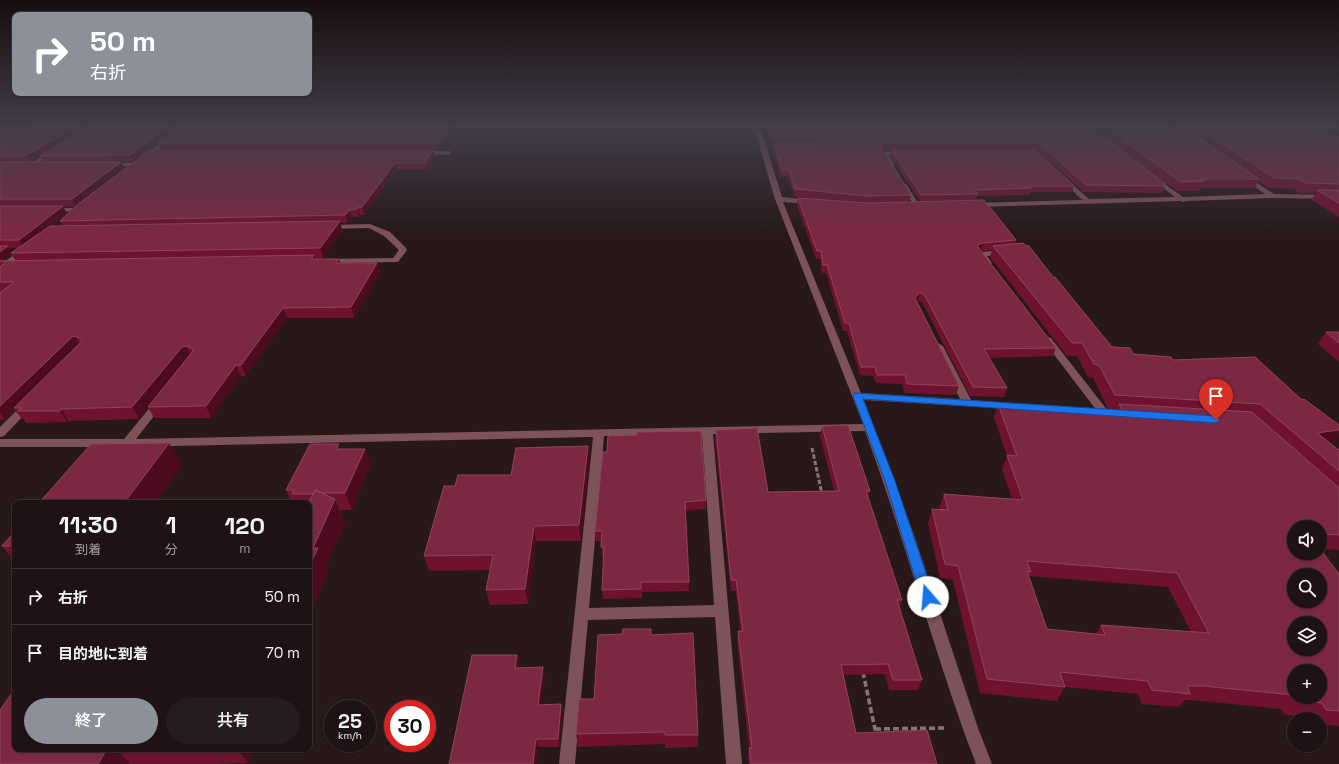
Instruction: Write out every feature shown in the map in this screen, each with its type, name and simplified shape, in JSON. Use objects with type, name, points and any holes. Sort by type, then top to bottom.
[{"type":"street","points":[[29,166],[35,163]]},
{"type":"street","points":[[124,174],[138,163]]},
{"type":"street","points":[[767,163],[778,200],[870,427],[890,481],[970,728],[984,764]]},
{"type":"street","points":[[890,163],[897,173]]},
{"type":"street","points":[[105,165],[135,165]]},
{"type":"street","points":[[22,166],[44,166]]},
{"type":"street","points":[[1240,174],[1272,196]]},
{"type":"street","points":[[1060,175],[1088,202]]},
{"type":"street","points":[[1152,177],[1182,200]]},
{"type":"street","points":[[901,180],[918,206]]},
{"type":"street","points":[[964,205],[1182,200],[1272,196],[1339,197]]},
{"type":"street","points":[[778,200],[815,203]]},
{"type":"street","points":[[47,210],[81,207],[68,218]]},
{"type":"street","points":[[315,261],[395,260],[403,250],[387,234],[370,226],[322,227]]},
{"type":"street","points":[[2,268],[29,249],[13,251]]},
{"type":"street","points":[[995,272],[981,254],[1016,252]]},
{"type":"street","points":[[2,268],[20,266]]},
{"type":"street","points":[[1042,334],[1108,413],[1089,412]]},
{"type":"street","points":[[935,340],[967,403]]},
{"type":"street","points":[[127,443],[164,396]]},
{"type":"street","points":[[857,396],[1020,407]]},
{"type":"street","points":[[0,433],[33,400]]},
{"type":"street","points":[[0,443],[127,443],[870,427]]},
{"type":"street","points":[[707,430],[734,764]]},
{"type":"street","points":[[566,764],[599,433]]},
{"type":"street","points":[[581,614],[722,611]]},
{"type":"path","points":[[808,428],[823,497]]},
{"type":"path","points":[[861,667],[877,736]]},
{"type":"path","points":[[875,729],[970,728]]},
{"type":"building","points":[[0,163],[120,163],[72,199],[0,199]]},
{"type":"building","points":[[133,163],[425,163],[395,163],[362,207],[350,210],[345,215],[60,221],[77,205]]},
{"type":"building","points":[[780,163],[891,163],[911,195],[867,196],[795,189],[789,170],[782,170]]},
{"type":"building","points":[[900,163],[1049,163],[1074,186],[1029,186],[1031,188],[975,190],[978,194],[921,195]]},
{"type":"building","points":[[1061,163],[1138,163],[1166,184],[1163,184],[1165,186],[1086,185]]},
{"type":"building","points":[[1154,163],[1235,163],[1259,179],[1200,179],[1204,181],[1181,182]]},
{"type":"building","points":[[1251,163],[1339,163],[1339,184],[1306,183],[1299,179],[1274,178]]},
{"type":"building","points":[[1317,190],[1339,190],[1339,203]]},
{"type":"building","points":[[798,198],[867,203],[984,200],[1016,240],[983,243],[978,245],[978,247],[1056,348],[984,349],[1007,388],[973,387],[925,296],[920,292],[915,298],[959,386],[907,384],[905,375],[877,375],[875,367],[861,367],[849,323],[845,323],[827,265],[823,265],[821,251],[817,251]]},
{"type":"building","points":[[0,206],[63,206],[19,240],[0,240]]},
{"type":"building","points":[[340,221],[320,248],[11,253],[50,226]]},
{"type":"building","points":[[1023,243],[1029,246],[1112,347],[1130,348],[1133,354],[1171,357],[1173,360],[1255,357],[1302,400],[1304,399],[1339,425],[1339,430],[1317,433],[1339,450],[1339,471],[1260,404],[1115,395],[1099,365],[1094,364],[1082,343],[1072,343],[993,246]]},
{"type":"building","points":[[0,246],[8,246],[0,252]]},
{"type":"building","points":[[314,255],[311,259],[339,259],[336,263],[377,263],[351,307],[283,308],[241,365],[236,365],[206,406],[148,407],[193,351],[193,349],[186,346],[182,347],[132,407],[61,409],[60,411],[18,411],[22,408],[14,408],[82,341],[75,336],[72,337],[0,406],[0,293],[14,282],[0,282],[0,267],[7,261],[0,261]]},
{"type":"building","points":[[1326,332],[1339,332],[1339,343]]},
{"type":"building","points":[[998,404],[1124,413],[1119,404],[1252,412],[1339,488],[1339,535],[1327,534],[1327,520],[1287,520],[1287,560],[1327,560],[1327,558],[1339,574],[1339,711],[1326,710],[1323,704],[1327,704],[1327,664],[1287,664],[1287,694],[1203,686],[1187,686],[1190,694],[1152,690],[1147,681],[1060,672],[1065,687],[987,679],[958,566],[945,564],[932,509],[948,510],[944,494],[1023,500],[1007,455],[1017,456]],"holes":[[[1027,561],[1177,573],[1209,633],[1101,625],[1105,635],[1047,629],[1027,571],[1031,572]]]},
{"type":"building","points":[[848,425],[870,491],[866,491],[902,600],[897,600],[922,680],[893,680],[888,664],[841,665],[856,733],[927,730],[937,764],[751,764],[749,748],[752,748],[738,631],[743,631],[736,580],[731,580],[716,430],[757,428],[768,492],[839,491],[822,426]]},
{"type":"building","points":[[701,431],[706,500],[685,502],[689,582],[641,582],[641,589],[602,590],[604,547],[601,547],[602,531],[595,531],[603,452],[607,452],[608,436],[637,435],[637,432]]},
{"type":"building","points":[[169,443],[126,500],[42,500],[91,444]]},
{"type":"building","points":[[310,444],[339,444],[336,449],[365,449],[345,493],[322,493],[315,490],[314,494],[292,494],[294,490],[286,490]]},
{"type":"building","points":[[588,446],[579,525],[534,526],[525,589],[486,590],[493,555],[424,556],[444,486],[455,486],[458,475],[511,475],[516,448]]},
{"type":"building","points":[[315,490],[335,499],[313,548],[318,548],[312,561],[312,500],[310,500]]},
{"type":"building","points":[[12,534],[12,546],[2,546]]},
{"type":"building","points":[[623,629],[651,629],[651,635],[693,633],[698,735],[665,735],[665,732],[576,734],[579,699],[594,699],[598,635],[622,634]]},
{"type":"building","points":[[472,655],[517,655],[515,668],[543,667],[538,705],[561,704],[558,739],[536,739],[533,764],[449,764]]},
{"type":"building","points":[[12,693],[12,752],[105,752],[98,764],[0,764],[0,710]]},
{"type":"route","points":[[928,597],[890,481],[857,396],[1216,420]]}]
